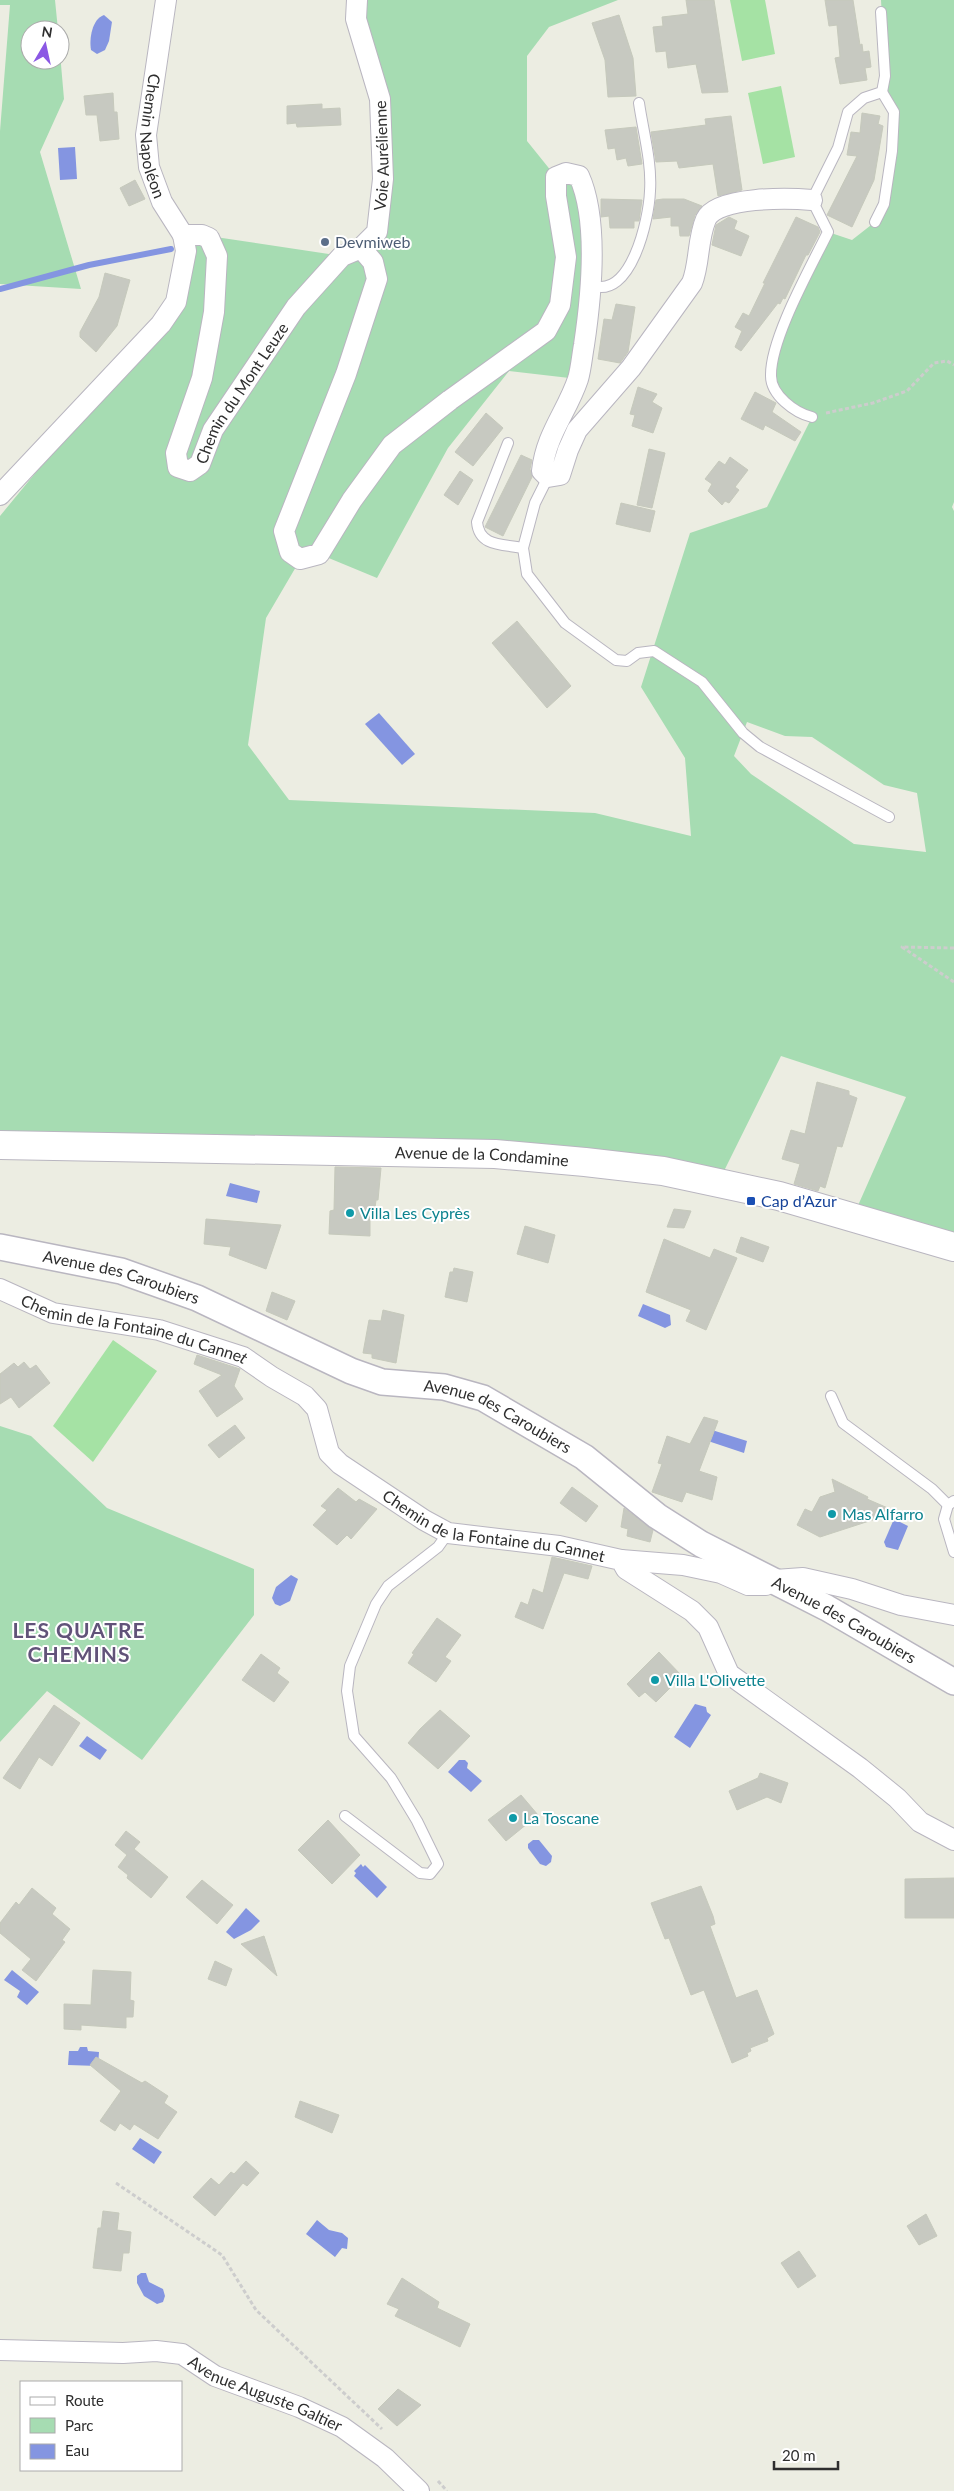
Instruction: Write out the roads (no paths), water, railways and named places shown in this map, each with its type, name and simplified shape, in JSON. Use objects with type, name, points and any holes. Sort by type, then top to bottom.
[{"type":"main road","name":"Avenue de la Condamine","points":[[0,1145],[495,1154],[585,1162],[663,1171],[780,1196],[954,1247]]},
{"type":"street","name":"Chemin Napoléon","points":[[166,0],[146,135],[149,168],[162,202],[183,236]]},
{"type":"street","name":"Voie Aurélienne","points":[[357,0],[356,19],[380,99],[383,179],[377,232],[361,248]]},
{"type":"street","points":[[361,248],[373,262],[377,279],[346,374],[284,531],[290,552],[300,559],[319,554],[352,500],[392,445],[450,400],[546,331],[560,305],[566,257],[556,196],[556,177],[566,173],[579,176],[586,191],[592,260],[590,310],[578,379],[544,451],[542,471],[548,477],[560,475],[577,430],[631,368],[692,283],[697,271],[701,235],[707,217],[724,205],[785,197],[812,200]]},
{"type":"street","name":"Chemin du Mont Leuze","points":[[183,236],[202,234],[209,238],[216,256],[214,312],[202,378],[176,453],[178,467],[190,472],[200,464],[213,430],[296,308],[342,256],[361,248]]},
{"type":"street","points":[[0,495],[161,324],[176,302],[186,251],[183,236]]},
{"type":"street","name":"Avenue des Caroubiers","points":[[0,1247],[121,1271],[197,1298],[351,1371],[382,1382],[444,1387],[483,1398],[584,1457],[657,1516],[701,1544],[775,1580],[954,1682]]},
{"type":"street","name":"Chemin de la Fontaine du Cannet","points":[[0,1289],[53,1313],[159,1330],[243,1357],[305,1396],[311,1402],[317,1409],[323,1424],[329,1454],[340,1464],[424,1520],[448,1532],[559,1546],[621,1560],[626,1569],[692,1611],[708,1627],[729,1674],[860,1768],[897,1798],[920,1822],[954,1840]]},
{"type":"street","points":[[621,1560],[683,1565],[720,1573],[748,1585],[766,1585],[775,1580],[803,1578],[852,1589],[901,1605],[954,1615]]},
{"type":"street","name":"Avenue Auguste Galtier","points":[[0,2350],[123,2353],[156,2351],[182,2354],[215,2376],[299,2407],[342,2427],[385,2458],[419,2491]]},
{"type":"lane","points":[[875,222],[884,204],[892,151],[894,112],[882,92],[885,76],[881,12]]},
{"type":"lane","points":[[812,417],[801,414],[783,401],[771,378],[772,360],[781,331],[828,232],[812,200],[838,148],[848,112],[864,98],[882,92]]},
{"type":"lane","points":[[591,285],[600,288],[612,285],[629,269],[646,223],[651,189],[639,103]]},
{"type":"lane","points":[[508,443],[477,522],[478,533],[485,541],[523,548]]},
{"type":"lane","points":[[548,477],[535,503],[523,548],[528,574],[565,623],[616,660],[627,661],[638,653],[654,651],[702,682],[743,733],[760,747],[889,817]]},
{"type":"lane","points":[[831,1396],[843,1423],[951,1503],[944,1518],[954,1552]]},
{"type":"lane","points":[[345,1816],[420,1873],[430,1874],[438,1864],[417,1820],[391,1778],[354,1736],[347,1691],[350,1666],[376,1604],[388,1586],[438,1547],[448,1532]]},
{"type":"water","points":[[104,15],[112,22],[109,41],[105,50],[97,54],[91,50],[90,40],[94,25]]},
{"type":"water","points":[[75,147],[77,179],[60,180],[58,148]]},
{"type":"water","points":[[379,713],[415,754],[402,765],[365,724]]},
{"type":"water","points":[[230,1183],[260,1191],[257,1203],[226,1196]]},
{"type":"water","points":[[643,1304],[670,1315],[671,1325],[665,1328],[638,1316]]},
{"type":"water","points":[[712,1430],[747,1441],[744,1453],[708,1441]]},
{"type":"water","points":[[894,1519],[908,1526],[898,1550],[886,1547],[884,1542]]},
{"type":"water","points":[[291,1575],[298,1579],[290,1601],[280,1606],[275,1604],[272,1598],[276,1587]]},
{"type":"water","points":[[695,1704],[706,1707],[707,1712],[711,1715],[690,1748],[674,1737]]},
{"type":"water","points":[[87,1736],[107,1750],[100,1760],[79,1746]]},
{"type":"water","points":[[459,1760],[465,1760],[468,1763],[467,1768],[482,1781],[471,1792],[448,1772]]},
{"type":"water","points":[[533,1840],[539,1840],[552,1856],[551,1862],[546,1866],[540,1864],[528,1848],[528,1844]]},
{"type":"water","points":[[361,1864],[363,1867],[365,1865],[387,1887],[377,1898],[354,1876],[356,1873],[354,1871]]},
{"type":"water","points":[[246,1908],[260,1921],[251,1930],[234,1939],[226,1932]]},
{"type":"water","points":[[12,1970],[39,1992],[27,2005],[17,1997],[20,1991],[4,1980]]},
{"type":"water","points":[[80,2047],[87,2047],[88,2051],[99,2052],[98,2066],[68,2065],[69,2051],[78,2051]]},
{"type":"water","points":[[140,2138],[162,2152],[154,2164],[132,2149]]},
{"type":"water","points":[[317,2220],[329,2230],[342,2233],[348,2238],[347,2249],[342,2248],[335,2257],[306,2234]]},
{"type":"water","points":[[141,2273],[146,2273],[149,2282],[163,2289],[165,2296],[163,2302],[157,2304],[144,2296],[137,2283],[137,2276]]},
{"type":"waterway","points":[[0,289],[89,265],[171,249]]},
{"type":"place","name":"Devmiweb","points":[[325,242]]},
{"type":"place","name":"Cap d’Azur","points":[[751,1201]]},
{"type":"place","name":"Villa Les Cyprès","points":[[350,1213]]},
{"type":"place","name":"Mas Alfarro","points":[[832,1514]]},
{"type":"place","name":"Villa L'Olivette","points":[[655,1680]]},
{"type":"place","name":"La Toscane","points":[[513,1818]]},
{"type":"district","name":"LES QUATRE CHEMINS","points":[[79,1643]]}]
